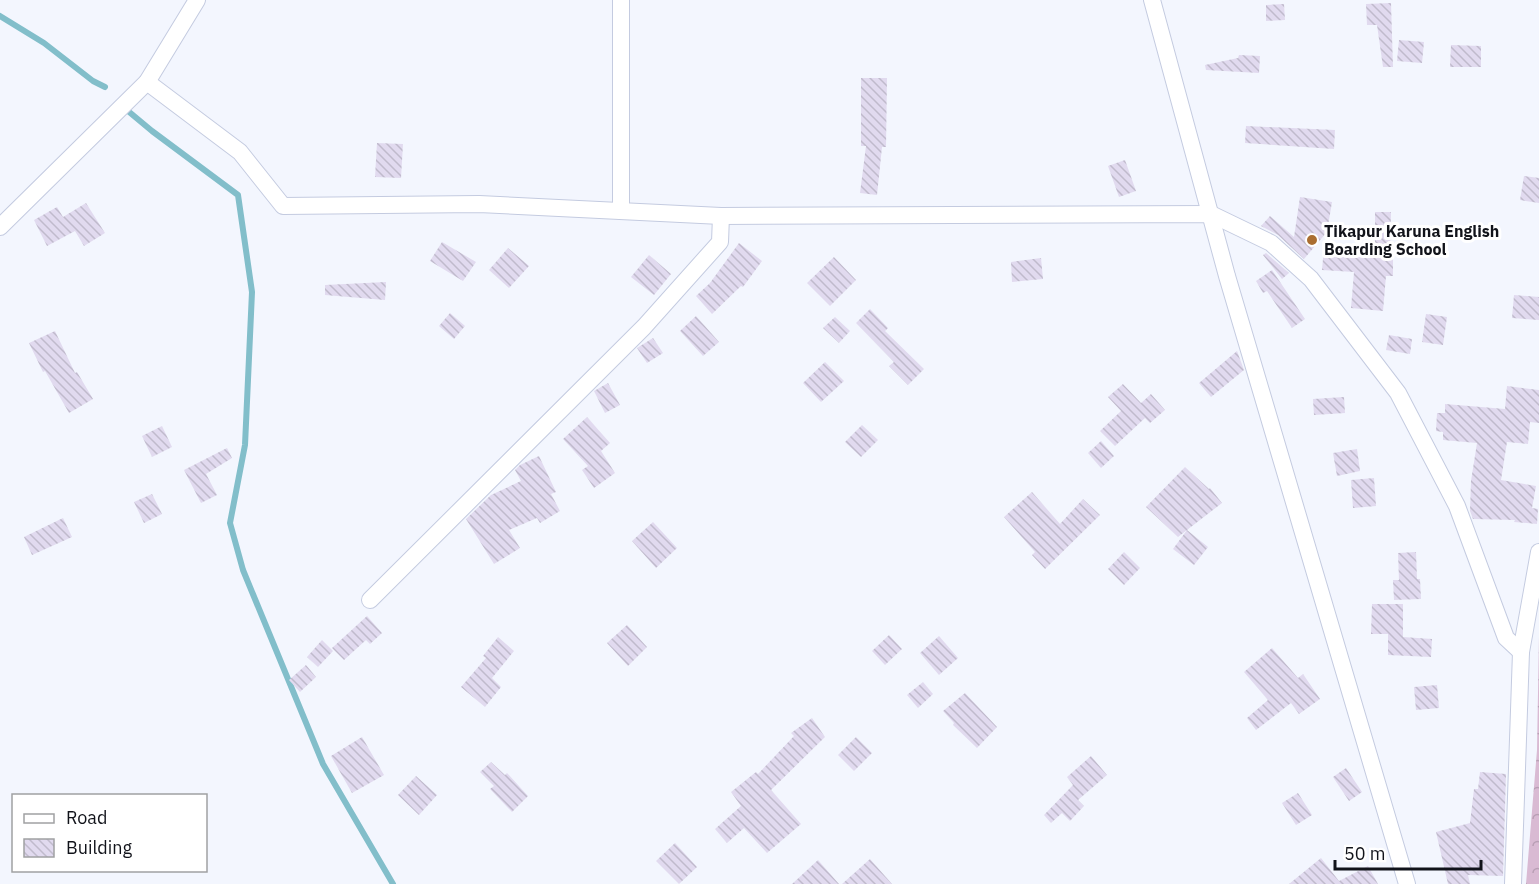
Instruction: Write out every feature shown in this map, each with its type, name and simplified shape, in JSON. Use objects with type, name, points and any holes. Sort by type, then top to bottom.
[{"type":"street","points":[[0,227],[147,82],[197,0]]},
{"type":"street","points":[[621,0],[621,211]]},
{"type":"street","points":[[1152,0],[1210,214],[1407,884]]},
{"type":"street","points":[[147,82],[240,152],[283,206],[479,204],[721,216],[1210,214],[1271,243],[1311,279],[1398,393],[1457,506],[1506,638],[1521,652]]},
{"type":"street","points":[[370,600],[644,327],[720,242],[721,216]]},
{"type":"street","points":[[1513,884],[1521,652],[1539,552]]},
{"type":"green space","points":[[1539,636],[1539,884],[1526,884],[1537,750]]},
{"type":"building","points":[[1391,3],[1393,67],[1383,67],[1377,25],[1367,25],[1366,4]]},
{"type":"building","points":[[1284,4],[1285,20],[1266,21],[1266,5]]},
{"type":"building","points":[[1399,40],[1424,42],[1422,63],[1397,61]]},
{"type":"building","points":[[1451,45],[1481,46],[1481,67],[1450,67]]},
{"type":"building","points":[[1239,55],[1260,56],[1259,73],[1206,70],[1205,65],[1238,58]]},
{"type":"building","points":[[861,78],[887,78],[886,147],[882,147],[877,195],[860,193],[866,146],[861,146]]},
{"type":"building","points":[[1246,126],[1335,130],[1334,149],[1245,143]]},
{"type":"building","points":[[377,143],[403,144],[401,178],[375,177]]},
{"type":"building","points":[[1125,160],[1136,191],[1119,197],[1108,166]]},
{"type":"building","points":[[1524,176],[1539,178],[1539,203],[1520,200]]},
{"type":"building","points":[[1300,197],[1332,202],[1327,232],[1304,259],[1278,235],[1261,226],[1270,216],[1294,237]]},
{"type":"building","points":[[86,203],[105,233],[84,246],[75,231],[47,246],[34,220],[57,207],[63,217]]},
{"type":"building","points":[[1375,212],[1391,212],[1390,259],[1393,259],[1393,276],[1386,276],[1383,311],[1351,308],[1354,272],[1322,270],[1324,247],[1375,250]]},
{"type":"building","points":[[442,242],[476,262],[463,281],[430,261]]},
{"type":"building","points":[[739,243],[762,261],[743,287],[741,286],[712,314],[696,296],[710,283]]},
{"type":"building","points":[[508,248],[529,266],[509,288],[489,270]]},
{"type":"building","points":[[1266,253],[1289,273],[1282,279],[1263,255]]},
{"type":"building","points":[[649,255],[671,274],[654,295],[631,277]]},
{"type":"building","points":[[834,257],[856,280],[830,306],[807,283]]},
{"type":"building","points":[[1041,258],[1043,279],[1012,282],[1011,262]]},
{"type":"building","points":[[1272,270],[1305,319],[1292,328],[1267,291],[1263,293],[1256,281]]},
{"type":"building","points":[[386,282],[385,300],[325,295],[325,285]]},
{"type":"building","points":[[1514,295],[1539,297],[1539,320],[1512,318]]},
{"type":"building","points":[[870,309],[888,328],[885,331],[924,369],[908,385],[889,366],[894,362],[856,323]]},
{"type":"building","points":[[450,313],[465,326],[454,339],[439,326]]},
{"type":"building","points":[[1426,314],[1447,317],[1443,345],[1422,342]]},
{"type":"building","points":[[696,316],[719,342],[703,356],[680,331]]},
{"type":"building","points":[[835,317],[850,331],[839,343],[823,328]]},
{"type":"building","points":[[55,331],[75,373],[77,372],[93,399],[69,413],[45,371],[43,372],[29,343]]},
{"type":"building","points":[[1389,335],[1412,339],[1410,354],[1386,350]]},
{"type":"building","points":[[653,338],[663,353],[647,363],[637,348]]},
{"type":"building","points":[[1237,351],[1244,370],[1211,397],[1199,383]]},
{"type":"building","points":[[825,362],[844,381],[821,402],[803,383]]},
{"type":"building","points":[[608,383],[620,405],[605,413],[594,391]]},
{"type":"building","points":[[1123,384],[1141,403],[1151,394],[1165,410],[1150,423],[1145,418],[1115,446],[1100,431],[1121,411],[1108,397]]},
{"type":"building","points":[[1507,386],[1539,390],[1539,423],[1530,422],[1528,444],[1507,442],[1501,480],[1536,486],[1532,508],[1538,509],[1537,524],[1514,522],[1515,520],[1473,519],[1470,511],[1471,481],[1477,443],[1443,440],[1443,432],[1436,431],[1437,413],[1445,413],[1445,404],[1505,409]]},
{"type":"building","points":[[1344,397],[1345,413],[1314,415],[1313,399]]},
{"type":"building","points":[[587,417],[610,443],[601,451],[615,473],[594,488],[582,470],[588,466],[563,439]]},
{"type":"building","points":[[862,425],[878,440],[861,457],[845,442]]},
{"type":"building","points":[[162,426],[172,447],[152,457],[142,436]]},
{"type":"building","points":[[1101,441],[1114,456],[1101,468],[1088,453]]},
{"type":"building","points":[[227,448],[232,458],[206,474],[217,495],[201,503],[184,470]]},
{"type":"building","points":[[1357,449],[1360,471],[1337,476],[1333,453]]},
{"type":"building","points":[[539,456],[556,492],[551,494],[560,511],[540,523],[537,518],[509,530],[520,548],[494,564],[466,519],[491,495],[521,481],[515,470]]},
{"type":"building","points":[[1185,467],[1210,488],[1222,503],[1178,537],[1146,507]]},
{"type":"building","points":[[1374,478],[1376,506],[1353,508],[1351,480]]},
{"type":"building","points":[[1032,492],[1060,524],[1083,499],[1100,515],[1045,569],[1032,555],[1035,552],[1004,517]]},
{"type":"building","points":[[152,494],[162,514],[144,523],[134,502]]},
{"type":"building","points":[[63,518],[72,537],[32,555],[24,537]]},
{"type":"building","points":[[653,522],[677,548],[656,568],[632,541]]},
{"type":"building","points":[[1187,530],[1208,547],[1194,565],[1173,549]]},
{"type":"building","points":[[1124,552],[1140,568],[1124,585],[1108,569]]},
{"type":"building","points":[[1416,552],[1417,579],[1420,579],[1421,599],[1394,600],[1393,580],[1399,580],[1398,553]]},
{"type":"building","points":[[1372,604],[1403,604],[1403,637],[1432,639],[1431,657],[1388,655],[1388,634],[1371,634]]},
{"type":"building","points":[[367,616],[382,633],[370,644],[366,640],[344,660],[332,648]]},
{"type":"building","points":[[627,625],[647,647],[628,666],[607,643]]},
{"type":"building","points":[[889,635],[902,649],[885,665],[872,651]]},
{"type":"building","points":[[939,636],[958,658],[939,675],[920,653]]},
{"type":"building","points":[[498,637],[514,651],[492,678],[501,687],[485,707],[461,687],[486,658],[483,656]]},
{"type":"building","points":[[322,640],[333,651],[318,667],[307,657]]},
{"type":"building","points":[[1272,648],[1298,678],[1303,674],[1320,699],[1299,714],[1291,703],[1256,730],[1247,718],[1268,700],[1244,672]]},
{"type":"building","points":[[306,665],[316,677],[300,692],[289,680]]},
{"type":"building","points":[[923,682],[933,694],[918,708],[907,695]]},
{"type":"building","points":[[1437,685],[1439,708],[1416,710],[1414,687]]},
{"type":"building","points":[[965,693],[997,727],[977,748],[953,725],[954,723],[943,711]]},
{"type":"building","points":[[812,718],[825,737],[771,790],[801,824],[767,853],[744,828],[727,843],[715,829],[741,806],[731,792],[756,772],[758,774],[794,736],[791,733]]},
{"type":"building","points":[[362,737],[384,775],[352,793],[331,756]]},
{"type":"building","points":[[856,737],[872,753],[854,771],[838,755]]},
{"type":"building","points":[[1091,756],[1107,775],[1078,800],[1084,806],[1070,821],[1062,813],[1051,823],[1044,815],[1073,785],[1067,777]]},
{"type":"building","points":[[491,762],[505,775],[507,773],[528,796],[512,812],[490,789],[494,786],[480,772]]},
{"type":"building","points":[[1346,768],[1362,792],[1349,801],[1333,777]]},
{"type":"building","points":[[1480,772],[1506,774],[1503,876],[1468,875],[1470,884],[1448,884],[1436,832],[1470,823],[1474,789],[1478,789]]},
{"type":"building","points":[[416,776],[437,795],[419,815],[398,795]]},
{"type":"building","points":[[1298,793],[1312,815],[1296,825],[1282,803]]},
{"type":"building","points":[[675,843],[697,867],[679,884],[656,861]]},
{"type":"building","points":[[1321,858],[1339,881],[1368,866],[1378,884],[1289,884]]},
{"type":"building","points":[[870,859],[892,884],[842,884]]},
{"type":"building","points":[[818,860],[839,884],[792,884]]},
{"type":"waterway","points":[[0,16],[44,43],[93,81],[105,87]]},
{"type":"waterway","points":[[128,111],[238,195],[252,292],[245,445],[230,523],[243,570],[323,764],[393,884]]},
{"type":"place","name":"Tikapur Karuna English Boarding School","points":[[1312,240]]}]
